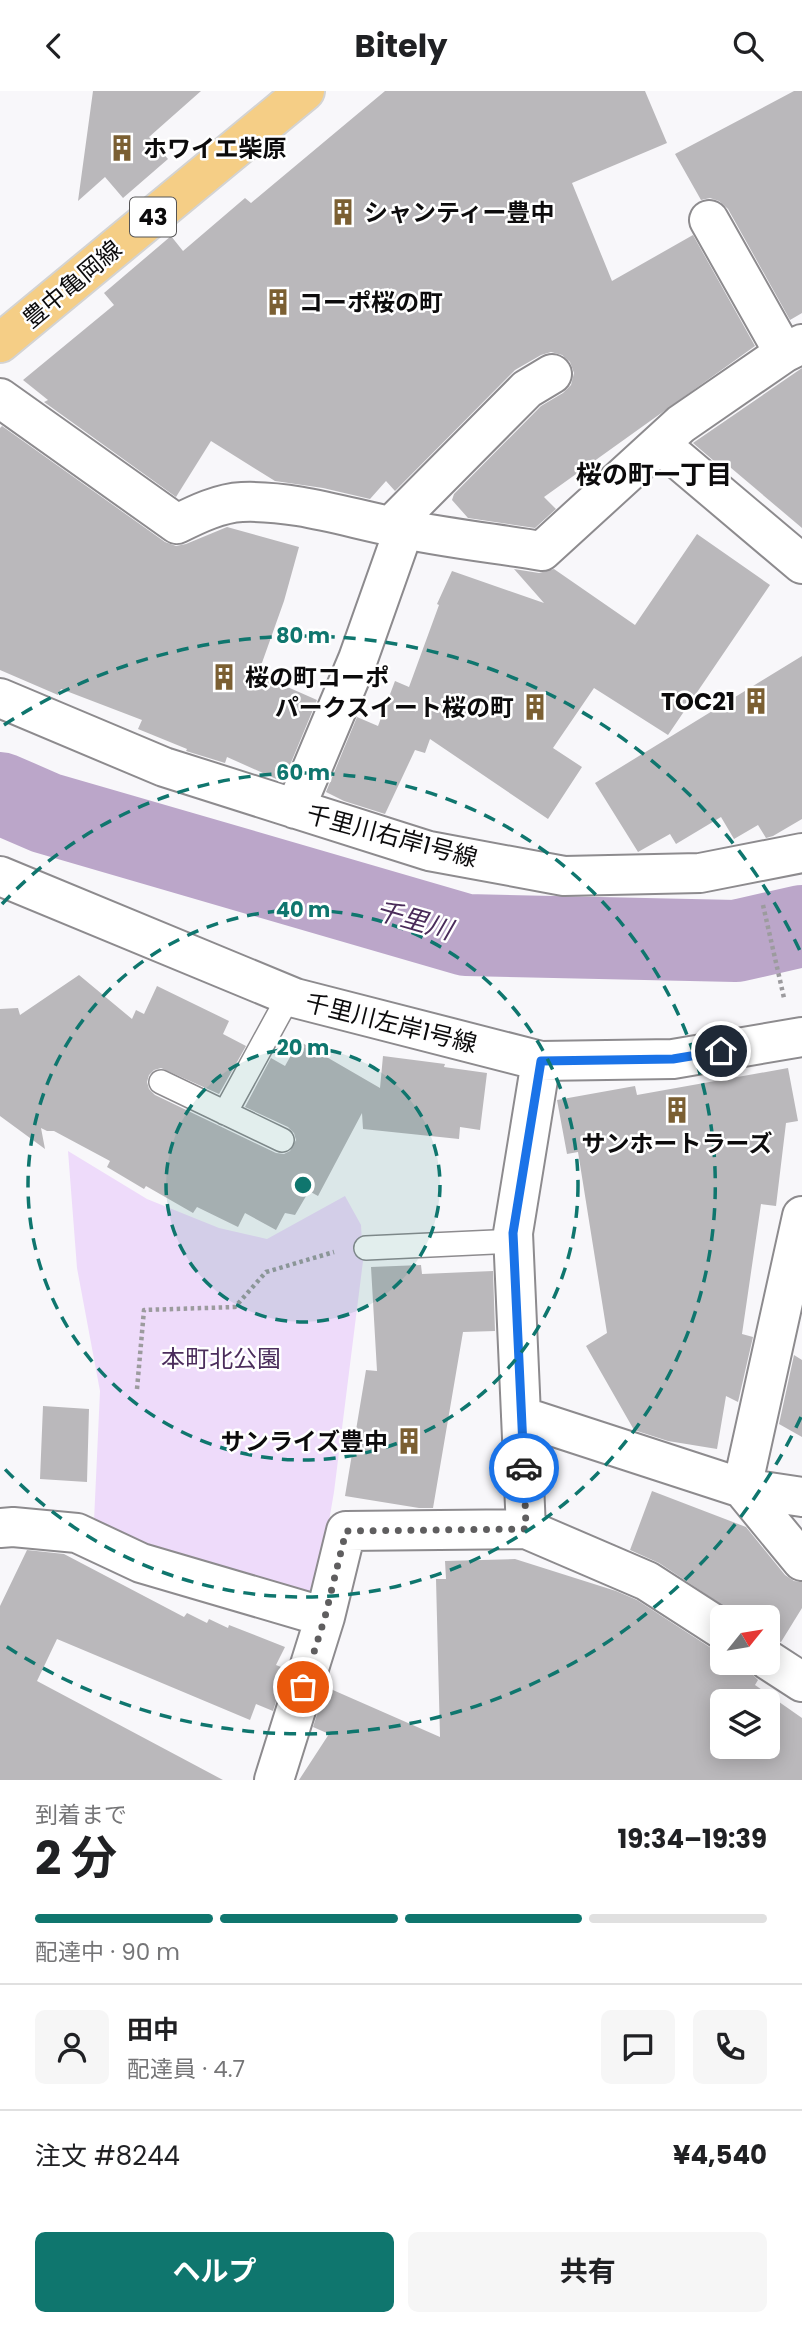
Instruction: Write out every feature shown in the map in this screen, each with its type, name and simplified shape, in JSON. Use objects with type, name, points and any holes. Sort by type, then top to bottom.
[{"type":"main road","name":"豊中亀岡線","points":[[0,343],[305,91]]},
{"type":"street","points":[[0,398],[177,524],[219,507],[239,502],[264,502],[398,528],[542,551],[681,424],[793,349],[709,220]]},
{"type":"street","points":[[295,809],[358,659],[398,528],[527,389],[552,374]]},
{"type":"street","points":[[660,444],[802,563]]},
{"type":"street","name":"千里川右岸1号線","points":[[0,698],[164,767],[429,851],[564,876],[700,873],[802,853]]},
{"type":"street","name":"千里川左岸1号線","points":[[0,876],[289,996],[541,1061],[673,1059],[794,1023]]},
{"type":"street","points":[[526,1529],[513,1241],[541,1061]]},
{"type":"street","points":[[741,1488],[802,1216]]},
{"type":"street","points":[[521,1416],[741,1488],[802,1497]]},
{"type":"street","points":[[741,1488],[802,1561]]},
{"type":"street","points":[[0,1528],[77,1534],[142,1563],[325,1617]]},
{"type":"street","points":[[274,1780],[325,1617],[346,1531],[526,1529],[648,1580],[710,1621]]},
{"type":"street","points":[[780,1668],[802,1682]]},
{"type":"lane","points":[[225,1113],[289,996]]},
{"type":"lane","points":[[161,1082],[282,1140]]},
{"type":"lane","points":[[366,1248],[513,1241]]},
{"type":"path","points":[[762,903],[794,1023]]},
{"type":"path","points":[[137,1389],[144,1310],[234,1307],[266,1272],[339,1251],[366,1248]]},
{"type":"green space","name":"本町北公園","points":[[68,1151],[147,1199],[219,1228],[267,1239],[345,1196],[361,1225],[363,1261],[334,1492],[317,1591],[303,1599],[172,1557],[94,1521],[100,1391],[77,1268]]},
{"type":"building","name":"ホワイエ柴原","points":[[93,91],[201,91],[149,137],[168,159],[123,198],[105,177],[78,201]]},
{"type":"building","points":[[385,91],[645,91],[667,143],[572,183],[612,281],[693,235],[755,346],[544,497],[556,509],[535,528],[468,518],[452,500],[454,494],[541,406],[571,385],[574,373],[570,362],[562,355],[551,352],[541,355],[515,370],[395,491],[386,481],[370,499],[275,481],[211,441],[176,497],[44,402],[48,400],[23,380],[114,305],[104,293],[171,236],[183,251],[245,198],[251,203]]},
{"type":"building","points":[[794,91],[802,91],[802,313],[790,320],[728,209],[719,201],[710,198],[701,200],[675,154]]},
{"type":"building","points":[[802,368],[802,528],[724,462],[721,467],[693,443]]},
{"type":"building","points":[[2,426],[165,542],[176,546],[186,544],[227,527],[299,547],[284,601],[258,674],[317,700],[283,782],[227,757],[225,763],[186,751],[187,749],[138,729],[142,720],[61,689],[58,695],[0,670]]},
{"type":"building","points":[[697,534],[770,585],[668,735],[594,688],[553,748],[582,767],[548,819],[430,739],[425,753],[415,750],[385,814],[344,801],[326,792],[357,717],[378,726],[395,681],[409,687],[439,605],[437,604],[452,571],[544,603],[514,569],[539,573],[554,569],[635,625]]},
{"type":"building","name":"TOC21","points":[[802,656],[802,819],[773,836],[766,838],[758,825],[734,839],[721,817],[676,844],[670,834],[638,852],[595,783]]},
{"type":"building","points":[[79,975],[132,1019],[136,1010],[144,1014],[157,986],[229,1021],[223,1034],[246,1046],[219,1094],[161,1068],[149,1075],[149,1089],[155,1095],[276,1153],[284,1154],[290,1151],[296,1140],[294,1133],[288,1127],[245,1107],[271,1058],[285,1066],[299,1041],[380,1088],[383,1056],[445,1064],[444,1067],[487,1073],[480,1130],[460,1127],[459,1139],[363,1129],[362,1113],[318,1196],[309,1191],[295,1215],[285,1213],[276,1230],[245,1213],[238,1227],[197,1207],[193,1213],[146,1186],[144,1189],[107,1167],[110,1161],[54,1131],[41,1128],[45,1149],[0,1116],[0,1009],[18,1008],[20,1015]]},
{"type":"building","points":[[788,1068],[798,1121],[786,1123],[776,1206],[761,1204],[742,1334],[753,1337],[738,1402],[726,1396],[717,1449],[668,1441],[634,1430],[586,1346],[607,1333],[578,1152],[567,1154],[557,1100],[635,1086],[637,1095]]},
{"type":"building","points":[[421,1265],[422,1274],[493,1271],[495,1331],[463,1332],[433,1508],[345,1496],[366,1370],[377,1371],[371,1267]]},
{"type":"building","points":[[794,1355],[802,1360],[802,1437],[779,1424]]},
{"type":"building","points":[[43,1406],[89,1409],[87,1482],[40,1479]]},
{"type":"building","points":[[652,1491],[746,1527],[785,1575],[794,1581],[802,1582],[802,1608],[780,1642],[780,1605],[722,1605],[659,1563],[630,1550]]},
{"type":"building","points":[[27,1550],[64,1554],[184,1617],[187,1613],[207,1623],[209,1619],[285,1647],[276,1665],[286,1669],[273,1711],[256,1704],[250,1720],[57,1639],[37,1681],[223,1780],[0,1780],[0,1606]]},
{"type":"building","points":[[515,1559],[637,1600],[710,1647],[710,1675],[753,1675],[758,1680],[755,1685],[761,1689],[710,1689],[710,1759],[780,1759],[780,1703],[802,1718],[802,1780],[299,1780],[329,1734],[313,1727],[326,1687],[440,1737],[436,1579],[446,1579],[445,1561]]},
{"type":"waterway","name":"千里川","points":[[0,793],[46,813],[466,935],[736,941],[802,926]]},
{"type":"way so far","points":[[303,1687],[325,1617],[346,1531],[526,1529],[524,1468]]},
{"type":"place","name":"ホワイエ柴原","points":[[122,148]]},
{"type":"place","name":"シャンティー豊中","points":[[343,212]]},
{"type":"place","name":"コーポ桜の町","points":[[278,302]]},
{"type":"place","name":"桜の町コーポ","points":[[224,677]]},
{"type":"place","name":"TOC21","points":[[756,701]]},
{"type":"place","name":"パークスイート桜の町","points":[[535,707]]},
{"type":"place","name":"サンホートラーズ","points":[[677,1110]]},
{"type":"place","name":"サンライズ豊中","points":[[409,1441]]},
{"type":"district","name":"桜の町一丁目","points":[[654,475]]},
{"type":"route","points":[[524,1468],[513,1233],[541,1061],[673,1059],[721,1051]]}]
